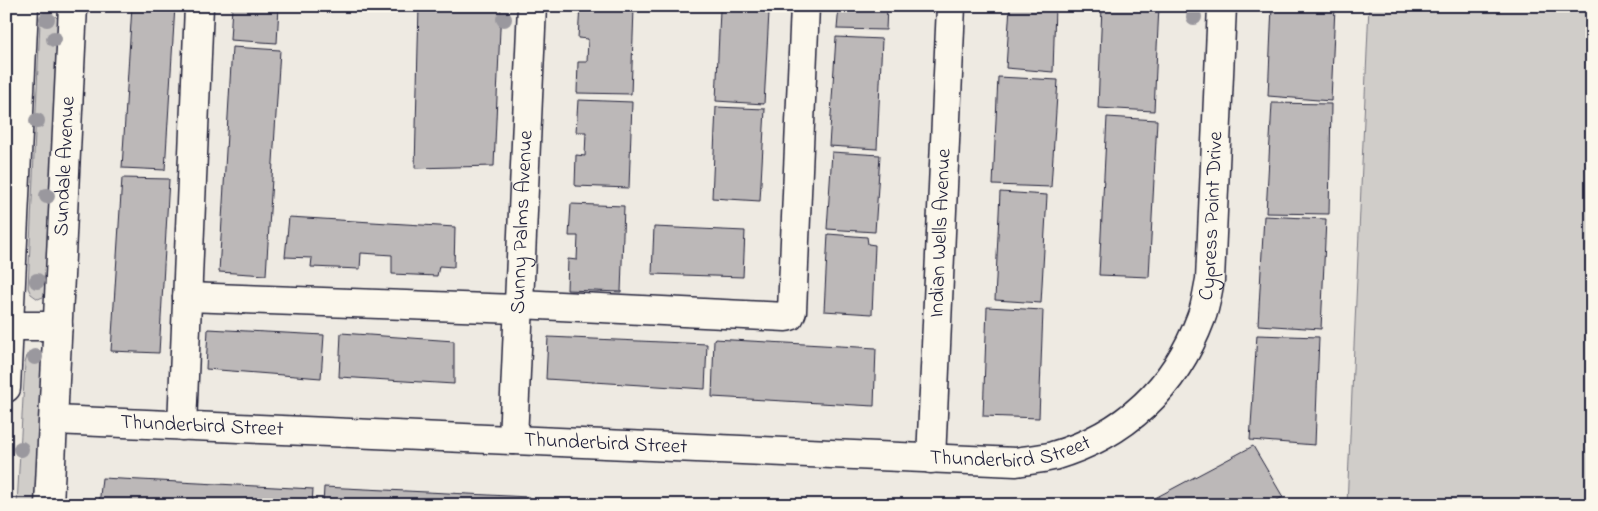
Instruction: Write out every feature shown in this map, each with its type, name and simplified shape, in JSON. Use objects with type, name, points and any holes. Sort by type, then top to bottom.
[{"type":"street","points":[[6,388],[24,6]]},
{"type":"street","name":"Sundale Avenue","points":[[49,505],[73,6]]},
{"type":"street","points":[[182,426],[199,6]]},
{"type":"street","name":"Sunny Palms Avenue","points":[[513,440],[532,6]]},
{"type":"street","points":[[187,296],[790,316],[792,311],[805,6]]},
{"type":"street","name":"Indian Wells Avenue","points":[[931,459],[951,6]]},
{"type":"street","name":"Cypress Point Drive","points":[[1144,407],[1171,378],[1188,350],[1202,316],[1210,280],[1222,6]]},
{"type":"street","points":[[8,326],[58,326]]},
{"type":"street","name":"Thunderbird Street","points":[[54,420],[1016,462],[1051,456],[1086,445],[1118,427],[1144,407]]},
{"type":"shaded area","points":[[1369,6],[1592,6],[1592,505],[1347,505]]},
{"type":"shaded area","points":[[48,16],[55,16],[61,22],[49,291],[38,299],[31,294],[28,288],[40,22]]},
{"type":"shaded area","points":[[35,353],[43,355],[39,505],[17,505],[25,363],[27,356]]},
{"type":"building","points":[[132,6],[175,6],[165,170],[122,168]]},
{"type":"building","points":[[232,6],[279,6],[277,43],[230,40]]},
{"type":"building","points":[[419,6],[501,6],[494,166],[415,168]]},
{"type":"building","points":[[580,6],[634,8],[631,94],[577,93],[578,62],[587,62],[588,39],[578,38]]},
{"type":"building","points":[[839,6],[887,6],[886,30],[837,29]]},
{"type":"building","points":[[1010,6],[1055,6],[1053,72],[1006,68]]},
{"type":"building","points":[[1102,6],[1159,6],[1154,111],[1098,108]]},
{"type":"building","points":[[1272,6],[1335,6],[1331,101],[1268,96]]},
{"type":"building","points":[[720,10],[769,12],[764,104],[716,101]]},
{"type":"building","points":[[836,37],[882,39],[877,149],[829,146]]},
{"type":"building","points":[[232,47],[280,50],[266,275],[219,272]]},
{"type":"building","points":[[998,77],[1058,80],[1051,187],[993,185]]},
{"type":"building","points":[[578,100],[632,102],[629,188],[575,186],[576,155],[585,156],[586,132],[576,132]]},
{"type":"building","points":[[1272,103],[1331,104],[1329,214],[1266,213]]},
{"type":"building","points":[[716,107],[765,109],[760,201],[712,198]]},
{"type":"building","points":[[1107,117],[1157,120],[1149,277],[1099,275]]},
{"type":"building","points":[[832,152],[880,155],[875,232],[827,229]]},
{"type":"building","points":[[122,178],[169,179],[159,353],[111,351]]},
{"type":"building","points":[[1000,192],[1047,195],[1041,303],[995,300]]},
{"type":"building","points":[[571,204],[624,206],[621,292],[567,290],[568,259],[577,260],[578,236],[569,236]]},
{"type":"building","points":[[1264,216],[1326,219],[1321,329],[1258,325]]},
{"type":"building","points":[[289,217],[455,227],[454,267],[439,266],[437,276],[392,274],[392,255],[361,253],[360,269],[311,267],[312,258],[285,257]]},
{"type":"building","points":[[654,227],[745,231],[743,277],[652,274]]},
{"type":"building","points":[[828,234],[867,237],[868,244],[875,245],[872,314],[824,311]]},
{"type":"building","points":[[987,307],[1043,310],[1039,418],[983,416]]},
{"type":"building","points":[[208,329],[324,335],[321,378],[206,369]]},
{"type":"building","points":[[341,333],[454,341],[454,384],[339,377]]},
{"type":"building","points":[[1257,335],[1319,337],[1315,445],[1250,440]]},
{"type":"building","points":[[548,337],[707,344],[705,389],[546,379]]},
{"type":"building","points":[[714,339],[876,348],[874,406],[712,397]]},
{"type":"building","points":[[1253,446],[1283,497],[1268,505],[1142,505]]},
{"type":"building","points":[[102,478],[313,489],[312,505],[99,505]]},
{"type":"building","points":[[324,487],[529,497],[528,505],[323,505]]},
{"type":"building","points":[[542,501],[610,505],[542,505]]}]
